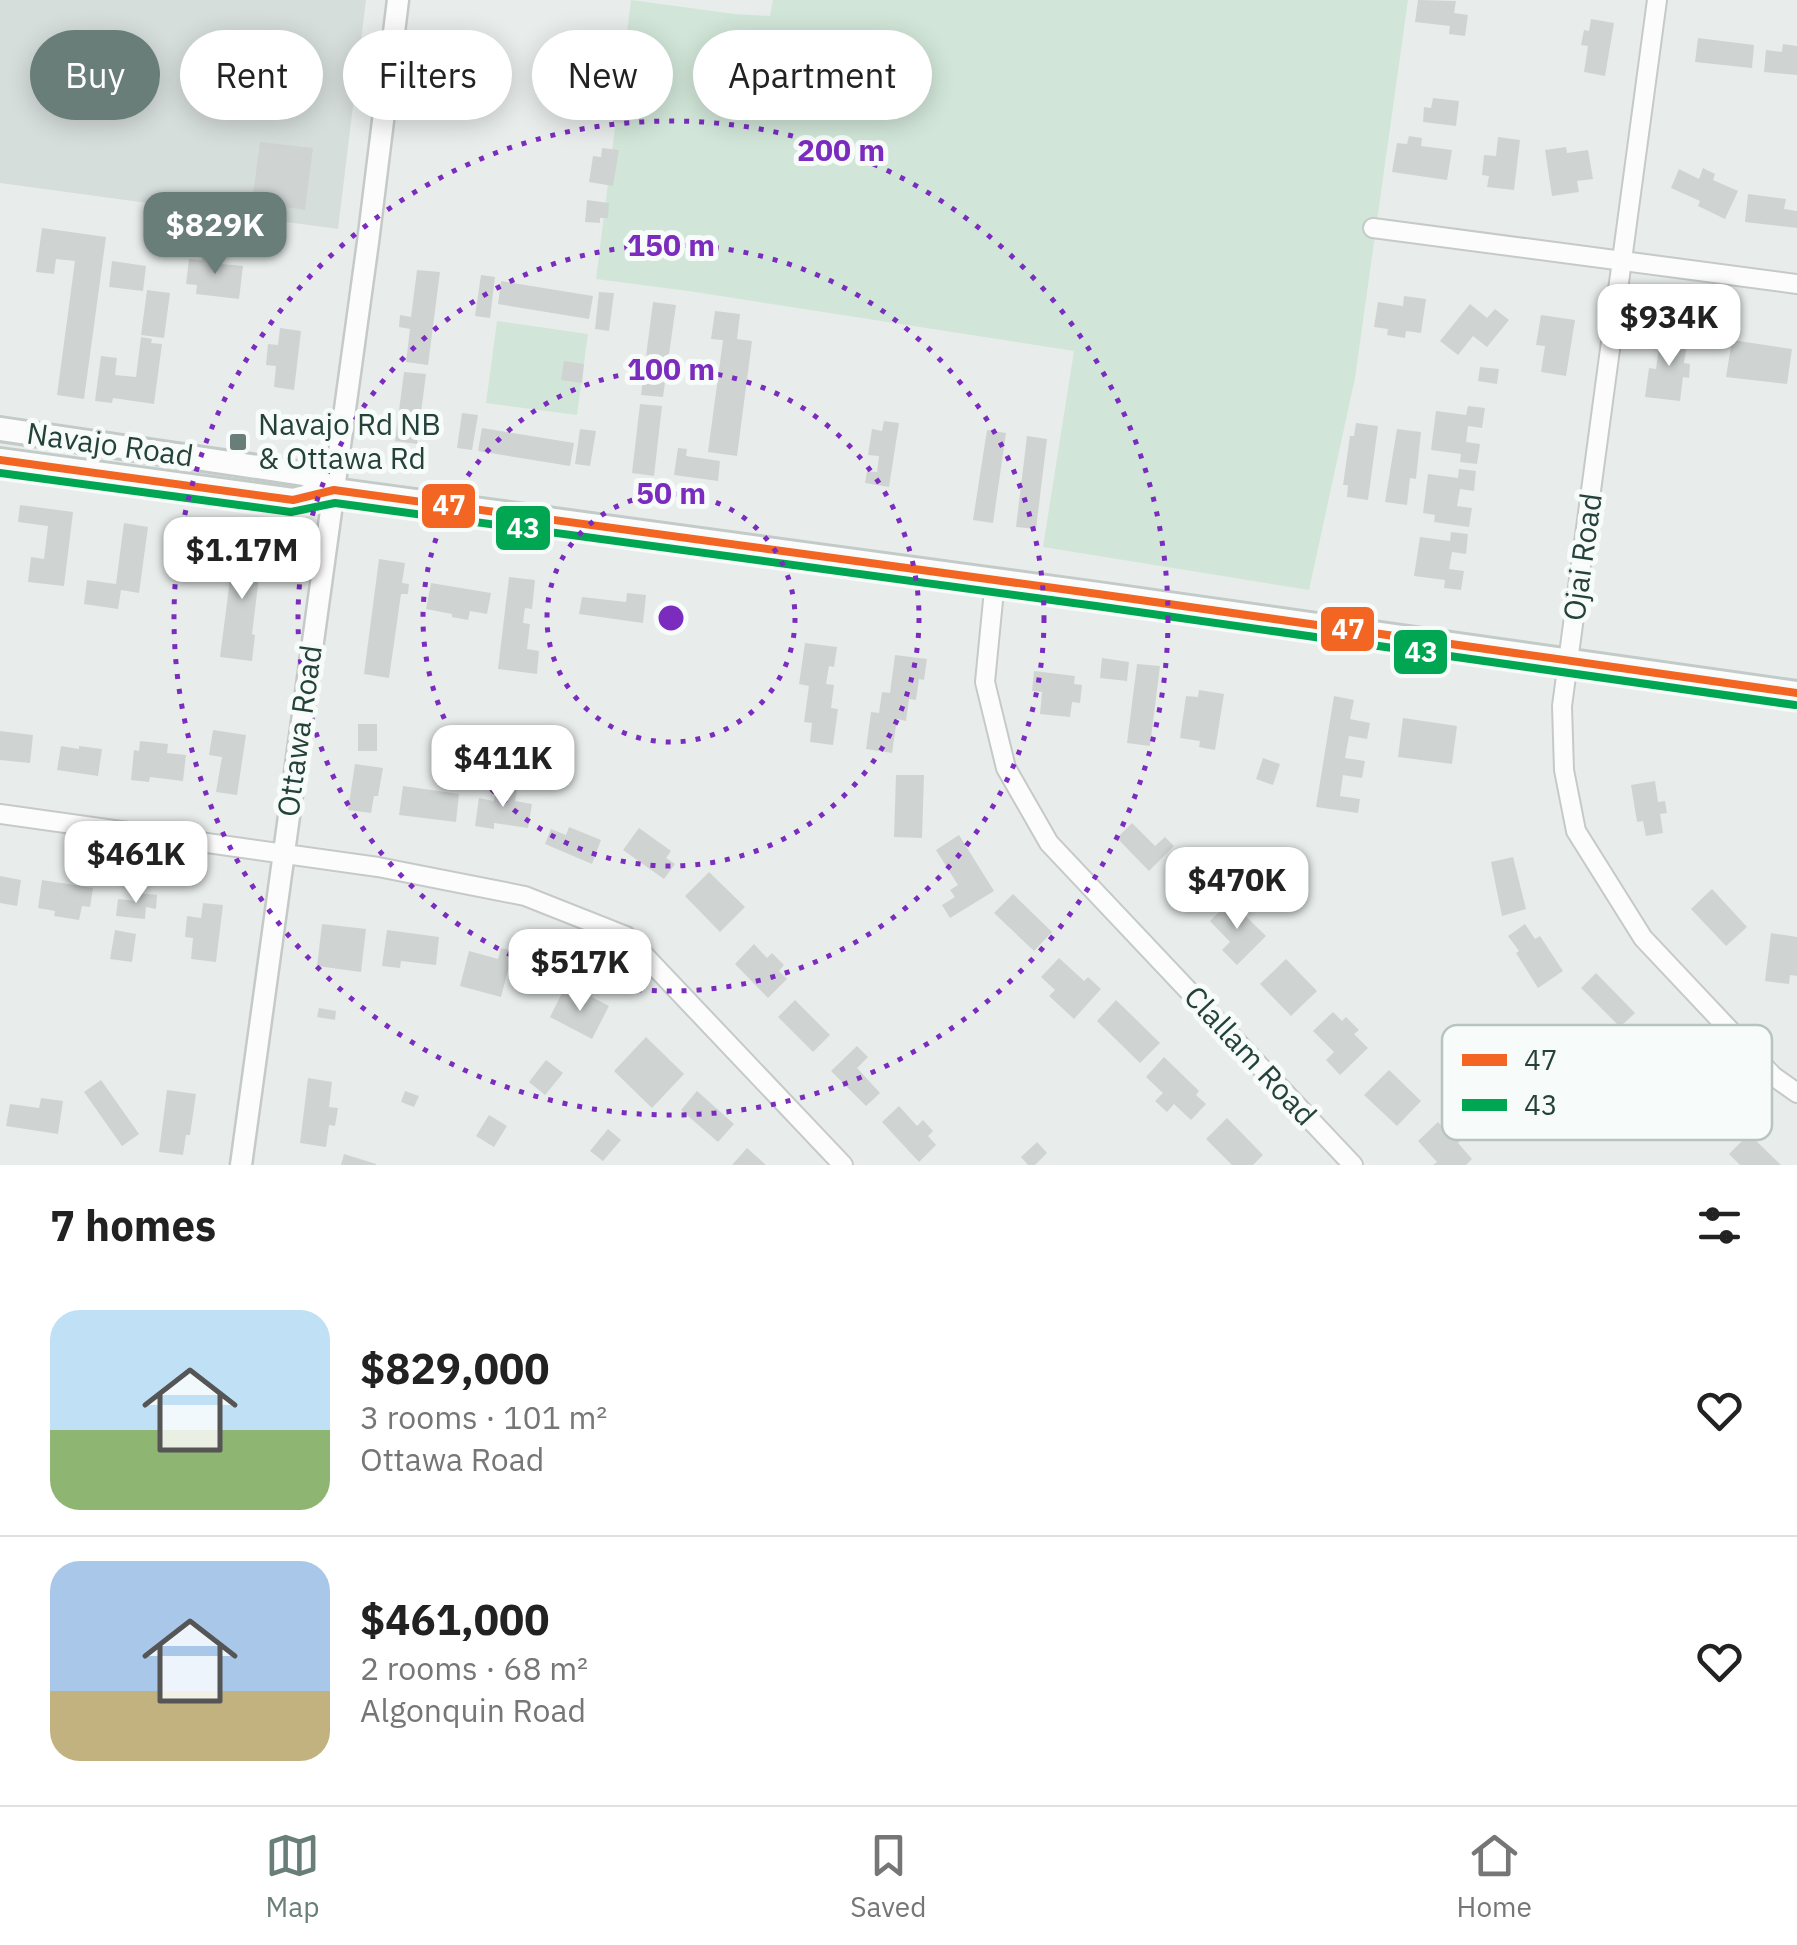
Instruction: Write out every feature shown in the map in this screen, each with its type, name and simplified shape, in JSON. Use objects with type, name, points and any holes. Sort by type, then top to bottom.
[{"type":"main road","name":"Navajo Road","points":[[0,430],[305,474],[334,490],[1797,693]]},
{"type":"main road","name":"Navajo Road","points":[[0,460],[293,500],[334,490]]},
{"type":"street","name":"Ottawa Road","points":[[241,1165],[398,0]]},
{"type":"street","name":"Ojai Road","points":[[1657,0],[1562,706],[1564,770],[1576,832],[1643,938],[1725,1025]]},
{"type":"street","points":[[1373,228],[1797,284]]},
{"type":"street","name":"Clallam Road","points":[[995,580],[984,682],[1006,768],[1049,843],[1353,1165]]},
{"type":"street","points":[[0,814],[378,867],[525,896],[626,936],[843,1165]]},
{"type":"street","name":"Ojai Road","points":[[1772,1075],[1797,1092]]},
{"type":"shaded area","points":[[0,0],[366,0],[362,30],[343,30],[343,120],[351,120],[338,229],[0,183]]},
{"type":"green space","points":[[631,0],[770,16],[773,0],[1408,0],[1355,378],[1309,590],[1043,547],[1074,351],[596,279],[616,120],[673,120],[673,30],[627,30]]},
{"type":"green space","points":[[497,321],[588,334],[577,415],[486,403]]},
{"type":"building","points":[[1418,0],[1456,1],[1454,13],[1468,15],[1465,36],[1449,34],[1450,26],[1415,22]]},
{"type":"building","points":[[1591,19],[1614,23],[1605,76],[1584,72],[1588,46],[1581,45]]},
{"type":"building","points":[[1698,38],[1754,45],[1752,68],[1695,62]]},
{"type":"building","points":[[1783,44],[1797,46],[1797,75],[1764,72],[1766,50],[1782,52]]},
{"type":"building","points":[[1433,98],[1459,101],[1456,126],[1423,122],[1424,107],[1431,108]]},
{"type":"building","points":[[1409,136],[1422,138],[1421,146],[1452,150],[1447,180],[1392,172],[1397,143],[1407,144]]},
{"type":"building","points":[[1498,137],[1520,140],[1514,190],[1487,187],[1489,176],[1482,175],[1484,155],[1496,156]]},
{"type":"building","points":[[260,142],[313,148],[305,210],[252,202]]},
{"type":"building","points":[[1566,147],[1567,153],[1588,150],[1593,179],[1577,181],[1579,192],[1552,196],[1545,150]]},
{"type":"building","points":[[602,148],[619,150],[613,186],[589,182],[593,156],[601,157]]},
{"type":"building","points":[[1703,168],[1715,174],[1713,180],[1738,191],[1725,219],[1698,206],[1700,201],[1671,188],[1679,169],[1699,179]]},
{"type":"building","points":[[1748,194],[1786,199],[1784,209],[1797,211],[1797,228],[1745,222]]},
{"type":"building","points":[[587,200],[609,203],[608,218],[600,218],[600,223],[585,222]]},
{"type":"building","points":[[42,228],[106,237],[84,399],[57,395],[75,261],[56,259],[54,274],[36,272]]},
{"type":"building","points":[[202,254],[222,256],[221,264],[243,266],[239,299],[196,294],[197,285],[186,284],[189,259],[202,260]]},
{"type":"building","points":[[112,261],[146,266],[143,291],[109,287]]},
{"type":"building","points":[[417,270],[440,272],[428,365],[406,362],[410,329],[399,327],[400,315],[411,317]]},
{"type":"building","points":[[481,275],[495,277],[490,318],[475,316]]},
{"type":"building","points":[[501,281],[593,296],[589,319],[498,304]]},
{"type":"building","points":[[147,290],[170,293],[164,338],[141,335]]},
{"type":"building","points":[[599,292],[614,293],[609,331],[595,329]]},
{"type":"building","points":[[1404,296],[1426,299],[1421,333],[1406,331],[1405,338],[1387,335],[1388,329],[1374,327],[1378,302],[1403,306]]},
{"type":"building","points":[[653,302],[676,305],[663,397],[641,395]]},
{"type":"building","points":[[1470,304],[1487,318],[1495,309],[1509,320],[1487,347],[1473,336],[1458,355],[1440,341]]},
{"type":"building","points":[[715,311],[740,314],[737,339],[752,341],[737,456],[708,452],[723,340],[711,339]]},
{"type":"building","points":[[1541,315],[1575,320],[1566,376],[1541,372],[1545,346],[1536,345]]},
{"type":"building","points":[[280,328],[301,331],[294,390],[274,387],[276,366],[266,365],[268,344],[278,345]]},
{"type":"building","points":[[1661,333],[1688,337],[1684,363],[1690,364],[1689,378],[1683,377],[1680,401],[1645,397],[1649,368],[1656,369]]},
{"type":"building","points":[[141,337],[162,344],[154,404],[113,398],[112,403],[95,401],[101,356],[117,358],[115,375],[136,377]]},
{"type":"building","points":[[1732,340],[1792,349],[1787,384],[1726,377]]},
{"type":"building","points":[[564,361],[584,364],[582,383],[561,380]]},
{"type":"building","points":[[1480,367],[1499,369],[1497,384],[1478,381]]},
{"type":"building","points":[[404,372],[426,374],[417,444],[395,441]]},
{"type":"building","points":[[640,404],[662,406],[654,476],[632,473]]},
{"type":"building","points":[[1468,406],[1485,408],[1482,428],[1468,426],[1466,442],[1480,444],[1477,464],[1460,462],[1461,454],[1431,450],[1436,411],[1466,415]]},
{"type":"building","points":[[462,413],[478,415],[472,450],[457,448]]},
{"type":"building","points":[[884,421],[899,423],[889,487],[865,483],[867,471],[877,472],[879,456],[868,455],[872,429],[882,431]]},
{"type":"building","points":[[1356,423],[1378,426],[1368,500],[1347,497],[1348,485],[1343,485],[1350,436],[1354,436]]},
{"type":"building","points":[[482,428],[574,443],[570,466],[478,451]]},
{"type":"building","points":[[580,429],[596,431],[590,466],[575,464]]},
{"type":"building","points":[[1397,429],[1421,432],[1416,479],[1410,478],[1407,505],[1385,502]]},
{"type":"building","points":[[987,430],[1006,433],[993,523],[973,520]]},
{"type":"building","points":[[1027,436],[1047,439],[1036,529],[1016,527]]},
{"type":"building","points":[[678,448],[687,449],[686,456],[720,461],[718,481],[674,475]]},
{"type":"building","points":[[1459,469],[1476,471],[1474,491],[1460,489],[1457,506],[1472,508],[1469,527],[1434,522],[1435,515],[1423,513],[1428,474],[1458,478]]},
{"type":"building","points":[[20,505],[73,512],[64,586],[28,582],[31,557],[44,559],[48,526],[18,522]]},
{"type":"building","points":[[124,523],[148,527],[139,593],[121,590],[118,609],[84,604],[87,580],[116,584]]},
{"type":"building","points":[[1451,532],[1468,534],[1466,554],[1452,552],[1449,569],[1464,571],[1461,590],[1444,588],[1445,580],[1414,576],[1420,537],[1450,541]]},
{"type":"building","points":[[235,541],[263,544],[252,661],[220,657]]},
{"type":"building","points":[[379,559],[405,563],[402,583],[409,584],[408,594],[401,594],[389,678],[364,674]]},
{"type":"building","points":[[509,577],[535,580],[532,609],[525,608],[523,623],[530,624],[527,649],[539,651],[537,674],[498,669]]},
{"type":"building","points":[[431,583],[491,593],[487,614],[470,611],[468,620],[426,609]]},
{"type":"building","points":[[627,593],[646,595],[643,623],[579,614],[582,597],[626,602]]},
{"type":"building","points":[[805,643],[837,647],[826,684],[834,685],[831,708],[838,709],[833,745],[810,742],[812,723],[804,722],[809,686],[799,684]]},
{"type":"building","points":[[895,655],[927,659],[924,680],[919,679],[916,700],[909,699],[906,721],[897,719],[892,753],[866,749],[871,712],[879,713],[882,692],[890,693]]},
{"type":"building","points":[[1102,658],[1129,662],[1127,681],[1100,678]]},
{"type":"building","points":[[1137,664],[1160,666],[1150,746],[1127,743]]},
{"type":"building","points":[[1034,671],[1075,676],[1074,684],[1082,685],[1080,703],[1072,702],[1070,717],[1040,714],[1042,692],[1032,691]]},
{"type":"building","points":[[1199,690],[1224,694],[1215,750],[1199,747],[1200,741],[1180,738],[1186,696],[1198,697]]},
{"type":"building","points":[[1334,696],[1354,700],[1350,719],[1370,723],[1367,739],[1349,736],[1345,758],[1365,761],[1362,778],[1343,775],[1340,796],[1360,799],[1358,813],[1316,807]]},
{"type":"building","points":[[1403,718],[1457,726],[1452,764],[1398,757]]},
{"type":"building","points":[[358,724],[377,724],[377,751],[358,751]]},
{"type":"building","points":[[213,730],[246,735],[237,795],[216,792],[222,757],[209,755]]},
{"type":"building","points":[[0,731],[33,735],[30,763],[0,760]]},
{"type":"building","points":[[140,741],[168,744],[167,753],[186,755],[183,781],[150,777],[149,782],[131,780],[134,750],[139,751]]},
{"type":"building","points":[[61,746],[102,749],[98,776],[57,770]]},
{"type":"building","points":[[1263,758],[1280,764],[1273,785],[1256,779]]},
{"type":"building","points":[[355,764],[383,768],[371,813],[348,810]]},
{"type":"building","points":[[896,775],[924,775],[922,838],[894,837]]},
{"type":"building","points":[[1655,781],[1658,802],[1665,801],[1667,813],[1660,814],[1663,833],[1646,836],[1643,821],[1637,822],[1631,785]]},
{"type":"building","points":[[496,785],[517,789],[515,801],[532,804],[528,828],[494,823],[494,829],[475,826],[479,798],[494,801]]},
{"type":"building","points":[[403,786],[459,794],[456,822],[399,815]]},
{"type":"building","points":[[1132,823],[1155,846],[1165,837],[1174,846],[1149,871],[1117,838]]},
{"type":"building","points":[[569,827],[601,840],[592,864],[545,844],[551,829],[566,835]]},
{"type":"building","points":[[639,828],[671,851],[666,858],[675,864],[664,879],[623,850]]},
{"type":"building","points":[[959,835],[994,891],[950,918],[942,905],[955,897],[950,890],[958,885],[936,850]]},
{"type":"building","points":[[1513,857],[1526,909],[1502,916],[1491,862]]},
{"type":"building","points":[[709,872],[745,907],[720,932],[685,896]]},
{"type":"building","points":[[0,876],[21,880],[17,906],[0,903]]},
{"type":"building","points":[[42,880],[93,888],[90,907],[82,906],[79,920],[54,916],[55,911],[38,908]]},
{"type":"building","points":[[1712,889],[1747,927],[1726,946],[1691,909]]},
{"type":"building","points":[[137,893],[157,895],[156,909],[146,907],[145,919],[116,916],[118,899],[136,901]]},
{"type":"building","points":[[1013,894],[1052,932],[1034,951],[994,913]]},
{"type":"building","points":[[1230,901],[1266,936],[1237,965],[1222,950],[1230,942],[1210,921]]},
{"type":"building","points":[[203,903],[223,905],[216,962],[191,959],[193,938],[185,937],[187,916],[201,918]]},
{"type":"building","points":[[322,924],[366,929],[361,972],[317,966]]},
{"type":"building","points":[[1525,924],[1535,939],[1540,936],[1563,971],[1538,988],[1508,936]]},
{"type":"building","points":[[115,930],[136,934],[132,962],[110,959]]},
{"type":"building","points":[[387,930],[439,937],[436,965],[401,961],[400,968],[382,966]]},
{"type":"building","points":[[1771,933],[1797,937],[1797,976],[1790,975],[1789,984],[1765,981]]},
{"type":"building","points":[[754,944],[767,958],[772,953],[784,965],[779,971],[787,979],[768,998],[735,964]]},
{"type":"building","points":[[501,948],[520,953],[515,972],[508,970],[501,997],[460,986],[469,951],[498,959]]},
{"type":"building","points":[[1059,958],[1084,981],[1088,977],[1101,989],[1074,1019],[1049,996],[1055,990],[1041,977]]},
{"type":"building","points":[[1286,959],[1317,991],[1291,1016],[1260,984]]},
{"type":"building","points":[[1596,973],[1635,1013],[1618,1025],[1581,988]]},
{"type":"building","points":[[563,991],[586,1003],[590,996],[609,1006],[592,1039],[550,1017]]},
{"type":"building","points":[[795,1000],[830,1035],[813,1052],[778,1017]]},
{"type":"building","points":[[1116,1000],[1160,1043],[1140,1063],[1097,1021]]},
{"type":"building","points":[[319,1008],[336,1011],[335,1020],[317,1017]]},
{"type":"building","points":[[1333,1012],[1342,1021],[1346,1017],[1359,1030],[1354,1034],[1368,1048],[1340,1075],[1326,1060],[1334,1052],[1313,1031]]},
{"type":"building","points":[[646,1037],[684,1074],[652,1108],[614,1071]]},
{"type":"building","points":[[857,1046],[868,1057],[857,1068],[880,1093],[866,1106],[831,1071]]},
{"type":"building","points":[[1164,1057],[1199,1091],[1196,1095],[1206,1104],[1191,1120],[1174,1104],[1167,1112],[1155,1101],[1163,1093],[1146,1077]]},
{"type":"building","points":[[546,1060],[563,1073],[545,1095],[529,1082]]},
{"type":"building","points":[[1389,1070],[1421,1101],[1397,1126],[1364,1095]]},
{"type":"building","points":[[308,1078],[332,1082],[329,1107],[338,1108],[335,1126],[329,1125],[326,1147],[300,1143]]},
{"type":"building","points":[[101,1080],[139,1134],[122,1146],[84,1092]]},
{"type":"building","points":[[167,1090],[196,1094],[183,1155],[159,1152]]},
{"type":"building","points":[[405,1091],[419,1096],[414,1107],[401,1102]]},
{"type":"building","points":[[697,1091],[734,1124],[718,1142],[681,1110]]},
{"type":"building","points":[[41,1098],[63,1101],[58,1134],[6,1126],[10,1104],[39,1108]]},
{"type":"building","points":[[899,1106],[917,1126],[923,1120],[933,1131],[928,1136],[936,1145],[919,1162],[882,1122]]},
{"type":"building","points":[[489,1115],[507,1126],[494,1147],[476,1136]]},
{"type":"building","points":[[1227,1118],[1263,1155],[1253,1165],[1232,1165],[1206,1139]]},
{"type":"building","points":[[1438,1122],[1442,1140],[1461,1140],[1458,1143],[1472,1159],[1466,1165],[1433,1165],[1437,1162],[1418,1141]]},
{"type":"building","points":[[608,1129],[621,1140],[603,1161],[590,1151]]},
{"type":"building","points":[[1743,1140],[1755,1140],[1781,1165],[1740,1165],[1729,1154]]},
{"type":"building","points":[[1037,1142],[1047,1153],[1035,1165],[1028,1165],[1021,1157]]},
{"type":"building","points":[[747,1148],[766,1165],[732,1165]]},
{"type":"building","points":[[344,1154],[376,1164],[376,1165],[341,1165]]},
{"type":"transit line","name":"47","points":[[0,460],[293,500],[334,490],[1797,693]]},
{"type":"transit line","name":"43","points":[[0,473],[291,512],[335,503],[1795,705]]},
{"type":"place","name":"Navajo Rd NB & Ottawa Rd","points":[[238,442]]}]
